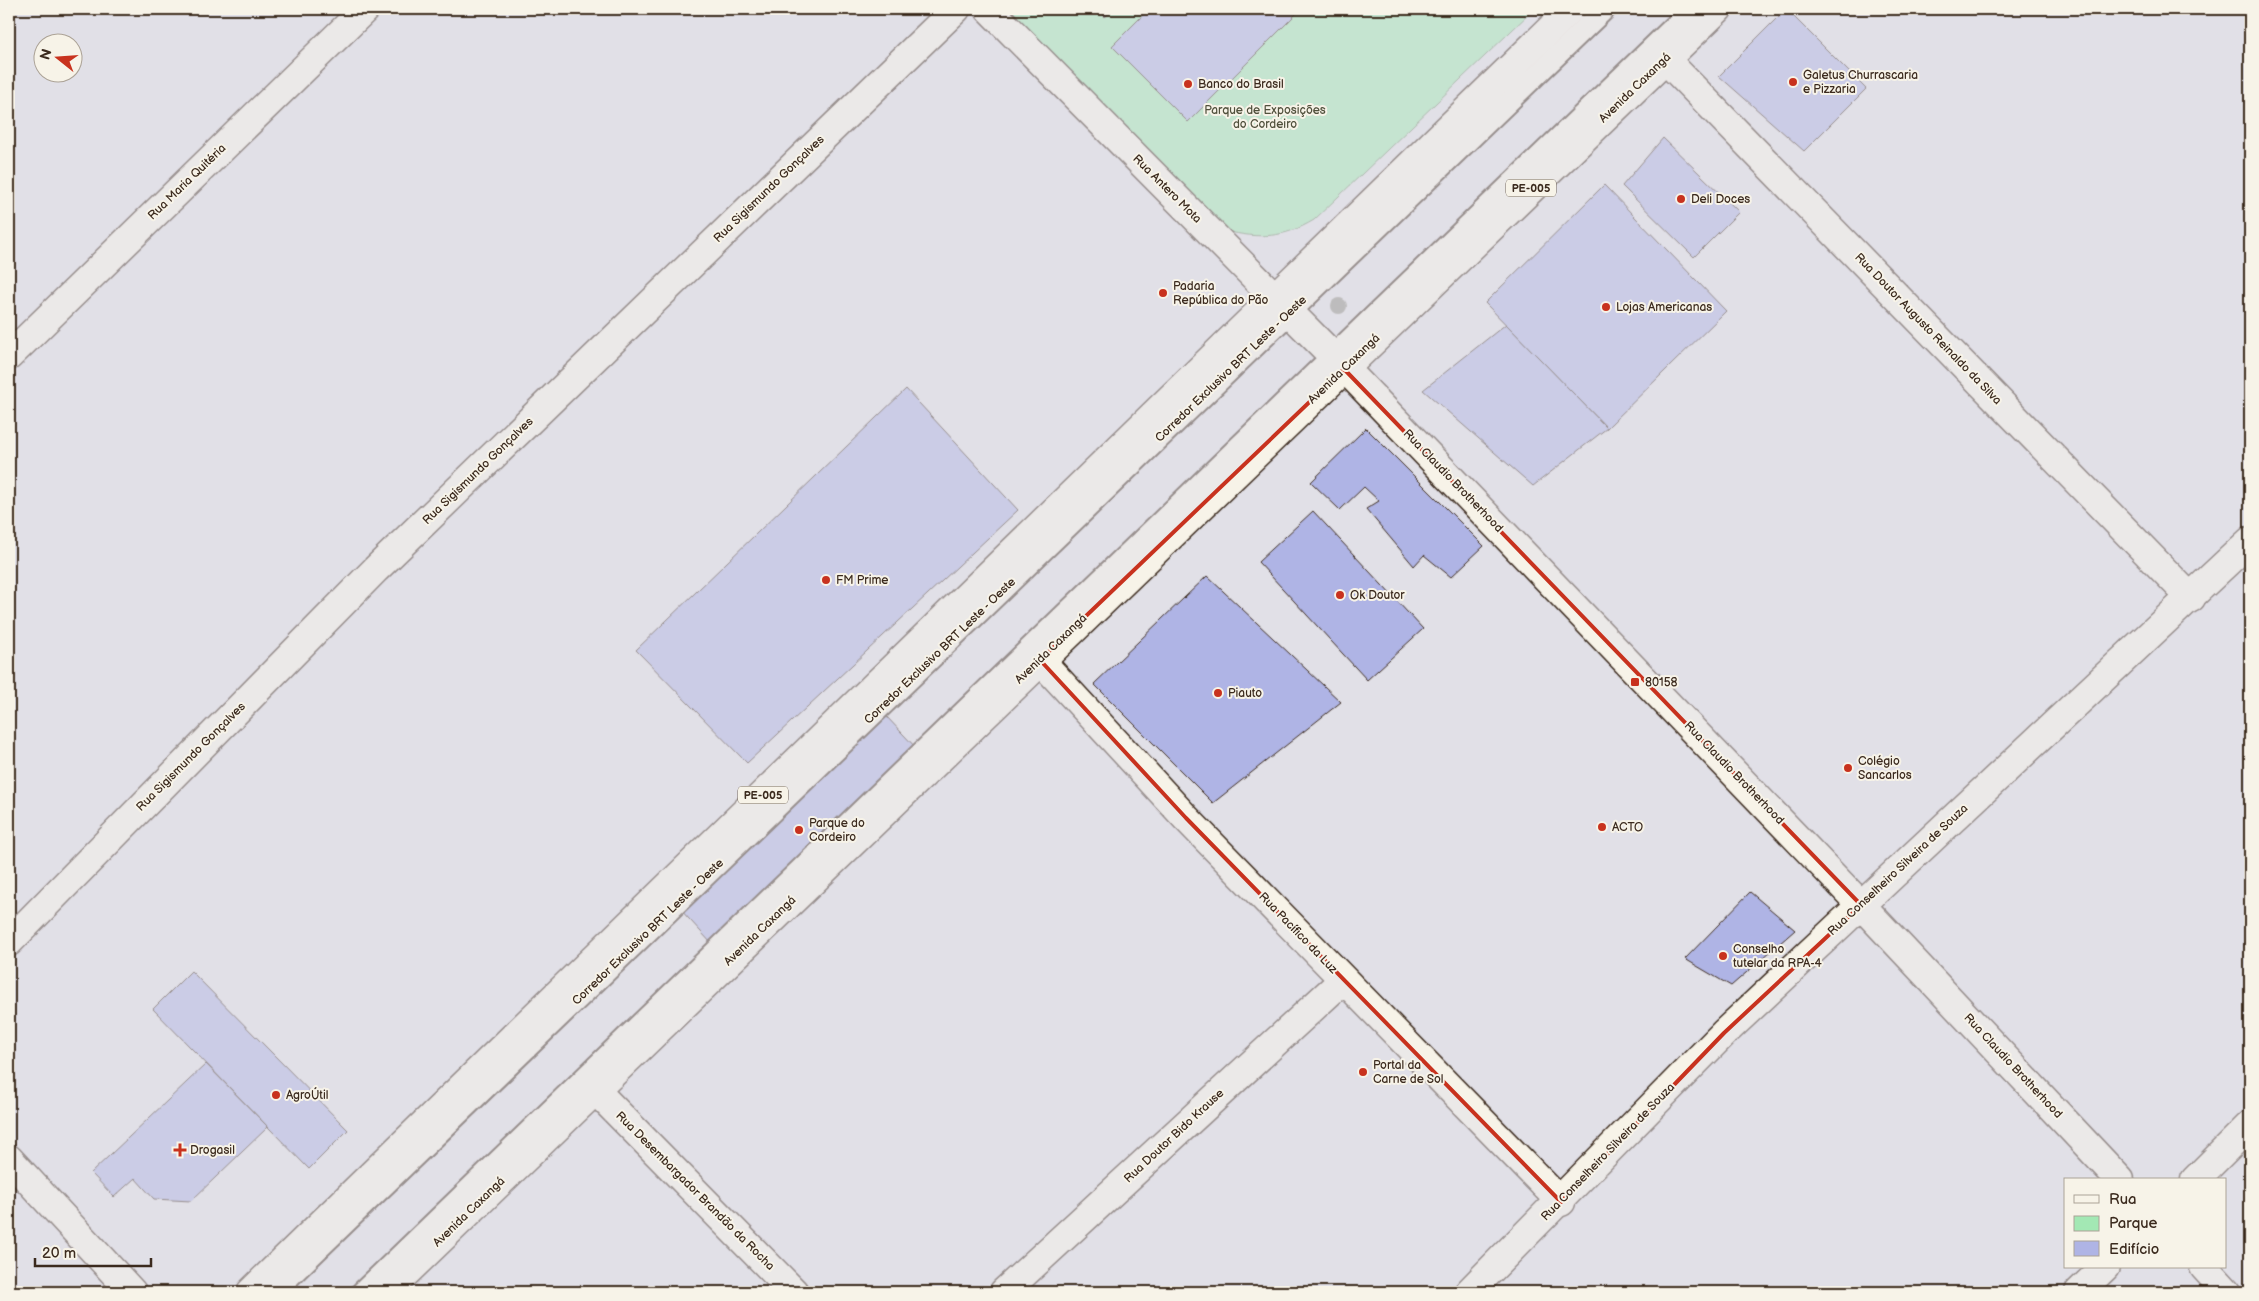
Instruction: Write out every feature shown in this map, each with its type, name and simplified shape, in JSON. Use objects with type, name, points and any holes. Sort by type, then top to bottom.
[{"type":"street","name":"Rua Maria Quitéria","points":[[9,356],[365,9]]},
{"type":"street","name":"Rua Sigismundo Gonçalves","points":[[9,942],[376,569],[956,9]]},
{"type":"street","name":"Rua Antero Mota","points":[[989,9],[1339,362]]},
{"type":"street","name":"PE-005","points":[[251,1292],[1282,305],[1571,9]]},
{"type":"street","name":"Avenida Caxangá","points":[[386,1292],[1040,660],[1339,362],[1718,9]]},
{"type":"street","name":"Rua Doutor Augusto Reinaldo da Silva","points":[[1665,59],[2191,598]]},
{"type":"street","name":"Rua Claudio Brotherhood","points":[[1339,362],[1861,905],[2118,1178]]},
{"type":"street","name":"Rua Conselheiro Silveira de Souza","points":[[1469,1292],[1561,1202],[1724,1033],[2250,541]]},
{"type":"street","name":"Rua Pacífico da Luz","points":[[1040,660],[1186,818],[1561,1202]]},
{"type":"street","name":"Rua Doutor Bido Krause","points":[[1004,1292],[1343,980]]},
{"type":"street","name":"Rua Desembargador Brandão da Rocha","points":[[595,1090],[794,1292]]},
{"type":"street","points":[[2196,1178],[2250,1125]]},
{"type":"street","points":[[9,1159],[132,1292]]},
{"type":"street","points":[[2079,1292],[2104,1268]]},
{"type":"street","points":[[2205,1268],[2228,1292]]},
{"type":"lane","name":"Corredor Exclusivo BRT Leste - Oeste","points":[[274,1292],[1282,305],[1605,9]]},
{"type":"lane","points":[[362,1292],[1339,362],[1692,9]]},
{"type":"highlighted area","points":[[1344,369],[1861,905],[1724,1033],[1561,1202],[1186,818],[1040,660]]},
{"type":"green space","name":"Parque de Exposições do Cordeiro","points":[[1009,9],[1534,9],[1314,220],[1282,234],[1261,236],[1225,231]]},
{"type":"building","points":[[1097,9],[1114,9],[1105,17]]},
{"type":"building","name":"Banco do Brasil","points":[[1149,9],[1301,9],[1188,122],[1112,46]]},
{"type":"building","name":"Galetus Churrascaria e Pizzaria","points":[[1786,9],[1866,89],[1804,151],[1719,76]]},
{"type":"building","name":"Deli Doces","points":[[1663,138],[1739,212],[1694,257],[1622,186]]},
{"type":"building","name":"Lojas Americanas","points":[[1604,185],[1726,311],[1607,428],[1485,303]]},
{"type":"building","points":[[1506,324],[1607,428],[1533,486],[1423,390]]},
{"type":"building","name":"FM Prime","points":[[906,389],[1018,510],[747,763],[636,650]]},
{"type":"building","points":[[1366,428],[1484,546],[1451,577],[1424,555],[1414,566],[1366,509],[1379,501],[1364,487],[1340,510],[1311,482]]},
{"type":"building","name":"Ok Doutor","points":[[1313,511],[1423,629],[1367,680],[1258,562]]},
{"type":"building","name":"Piauto","points":[[1207,576],[1341,702],[1213,803],[1094,684]]},
{"type":"building","name":"Parque do Cordeiro","points":[[885,715],[919,751],[712,944],[679,908]]},
{"type":"building","points":[[1750,892],[1795,930],[1731,986],[1685,959]]},
{"type":"building","name":"AgroÚtil","points":[[191,971],[348,1130],[309,1169],[153,1009]]},
{"type":"building","name":"Drogasil","points":[[206,1064],[268,1127],[191,1201],[154,1199],[135,1178],[114,1197],[91,1173]]},
{"type":"place","name":"Galetus Churrascaria e Pizzaria","points":[[1793,82]]},
{"type":"place","name":"Banco do Brasil","points":[[1188,84]]},
{"type":"place","name":"Deli Doces","points":[[1681,199]]},
{"type":"place","name":"Padaria República do Pão","points":[[1163,293]]},
{"type":"place","name":"Lojas Americanas","points":[[1606,307]]},
{"type":"place","name":"FM Prime","points":[[826,580]]},
{"type":"place","name":"Ok Doutor","points":[[1340,595]]},
{"type":"place","name":"80158","points":[[1635,682]]},
{"type":"place","name":"Piauto","points":[[1218,693]]},
{"type":"place","name":"Colégio Sancarlos","points":[[1848,768]]},
{"type":"place","name":"ACTO","points":[[1602,827]]},
{"type":"place","name":"Parque do Cordeiro","points":[[799,830]]},
{"type":"place","name":"Conselho tutelar da RPA-4","points":[[1723,956]]},
{"type":"place","name":"Portal da Carne de Sol","points":[[1363,1072]]},
{"type":"place","name":"AgroÚtil","points":[[276,1095]]},
{"type":"place","name":"Drogasil","points":[[180,1150]]}]
